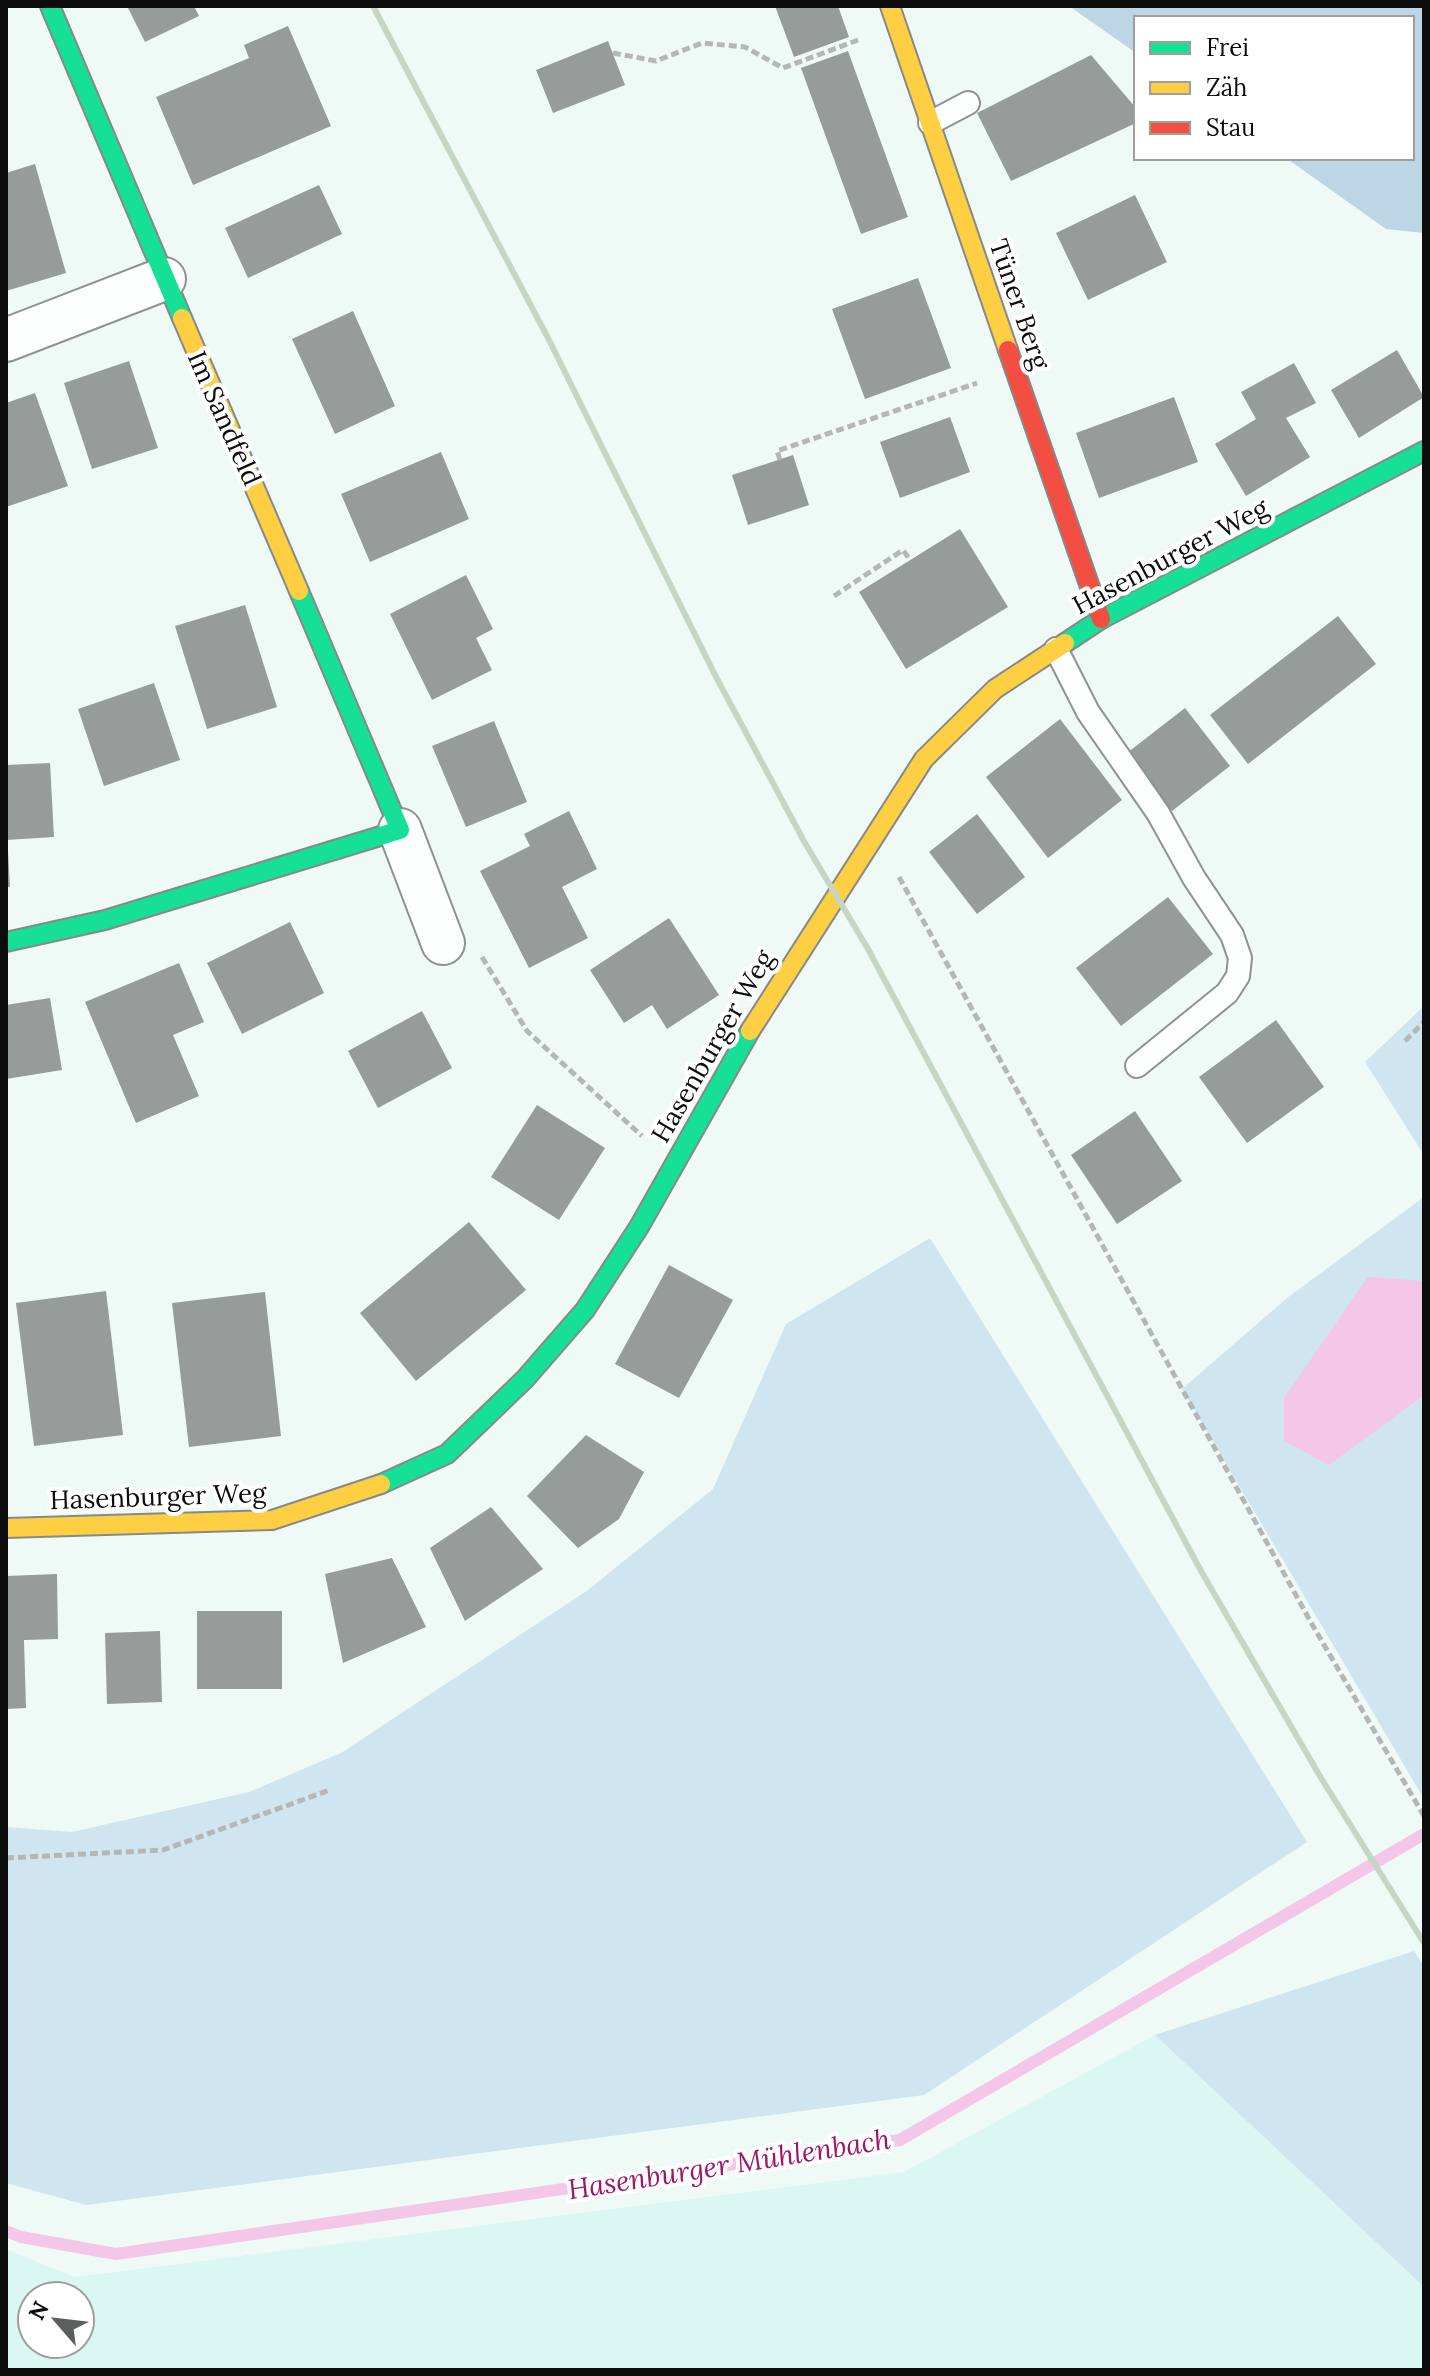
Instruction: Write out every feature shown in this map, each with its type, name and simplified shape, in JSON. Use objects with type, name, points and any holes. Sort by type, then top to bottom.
[{"type":"street","name":"Im Sandfeld","points":[[50,6],[164,279],[286,556],[400,830],[443,943]]},
{"type":"street","name":"Tüner Berg","points":[[890,6],[1101,619]]},
{"type":"street","points":[[6,340],[164,279]]},
{"type":"street","name":"Hasenburger Weg","points":[[6,1528],[272,1520],[359,1494],[447,1454],[525,1379],[585,1310],[639,1227],[776,986],[924,759],[995,689],[1101,619],[1424,451]]},
{"type":"street","points":[[6,942],[105,920],[400,830]]},
{"type":"lane","points":[[930,123],[968,103]]},
{"type":"lane","points":[[1056,649],[1088,712],[1158,813],[1194,878],[1232,935],[1240,958],[1238,976],[1227,993],[1137,1066]]},
{"type":"path","points":[[613,53],[656,61],[702,43],[714,44],[745,47],[783,68],[897,25]]},
{"type":"path","points":[[780,460],[777,451],[1015,370]]},
{"type":"path","points":[[834,596],[903,550],[910,560]]},
{"type":"path","points":[[871,836],[895,870],[1396,1771],[1424,1816]]},
{"type":"path","points":[[443,943],[465,929],[527,1031],[641,1135],[678,1156]]},
{"type":"path","points":[[1405,1041],[1424,1022]]},
{"type":"path","points":[[6,1858],[163,1850],[330,1790]]},
{"type":"shaded area","points":[[1069,6],[1424,6],[1424,233],[1386,229],[1289,160],[1414,160],[1414,16],[1134,16],[1134,52]]},
{"type":"shaded area","points":[[1424,1006],[1424,1155],[1365,1062]]},
{"type":"shaded area","points":[[1424,1197],[1424,1799],[1182,1389],[1287,1298]]},
{"type":"shaded area","points":[[930,1238],[1307,1842],[924,2095],[86,2205],[6,2183],[6,1827],[72,1832],[249,1792],[341,1753],[588,1590],[713,1489],[786,1324]]},
{"type":"shaded area","points":[[1368,1277],[1424,1281],[1424,1395],[1329,1465],[1284,1441],[1284,1398]]},
{"type":"shaded area","points":[[1414,1951],[1424,1966],[1424,2287],[1155,2035]]},
{"type":"shaded area","points":[[1155,2035],[1424,2287],[1424,2370],[6,2370],[6,2249],[75,2277],[904,2172]]},
{"type":"building","points":[[127,6],[194,6],[199,16],[145,42]]},
{"type":"building","points":[[775,6],[838,6],[849,37],[794,57]]},
{"type":"building","points":[[288,26],[331,126],[193,185],[156,97],[249,58],[244,45]]},
{"type":"building","points":[[608,41],[625,85],[553,113],[536,70]]},
{"type":"building","points":[[848,51],[908,217],[861,234],[801,68]]},
{"type":"building","points":[[1091,55],[1134,106],[1134,124],[1011,181],[977,113]]},
{"type":"building","points":[[35,164],[66,273],[6,291],[6,173]]},
{"type":"building","points":[[319,185],[342,234],[248,278],[225,228]]},
{"type":"building","points":[[1135,195],[1167,262],[1088,300],[1056,233]]},
{"type":"building","points":[[918,278],[951,368],[865,399],[832,309]]},
{"type":"building","points":[[353,311],[395,406],[335,434],[292,339]]},
{"type":"building","points":[[1397,350],[1424,397],[1359,438],[1331,390]]},
{"type":"building","points":[[129,361],[158,448],[92,469],[64,383]]},
{"type":"building","points":[[1294,363],[1316,403],[1286,418],[1310,457],[1246,496],[1215,444],[1256,419],[1241,392]]},
{"type":"building","points":[[35,393],[68,486],[6,507],[6,403]]},
{"type":"building","points":[[1174,397],[1198,462],[1099,498],[1076,433]]},
{"type":"building","points":[[950,417],[970,472],[900,498],[880,442]]},
{"type":"building","points":[[441,452],[469,519],[370,562],[341,494]]},
{"type":"building","points":[[793,455],[809,505],[748,525],[732,475]]},
{"type":"building","points":[[960,529],[1008,607],[906,669],[859,592]]},
{"type":"building","points":[[466,575],[493,629],[476,638],[492,670],[432,700],[390,614]]},
{"type":"building","points":[[245,605],[277,707],[207,729],[175,626]]},
{"type":"building","points":[[1338,616],[1376,664],[1248,764],[1210,715]]},
{"type":"building","points":[[154,683],[180,760],[104,786],[78,709]]},
{"type":"building","points":[[1185,708],[1230,766],[1172,811],[1127,753]]},
{"type":"building","points":[[1060,719],[1122,800],[1048,858],[986,777]]},
{"type":"building","points":[[494,721],[527,802],[466,827],[432,746]]},
{"type":"building","points":[[50,763],[54,837],[6,840],[6,765]]},
{"type":"building","points":[[569,811],[597,869],[562,887],[588,938],[529,968],[480,871],[530,846],[524,834]]},
{"type":"building","points":[[977,814],[1025,877],[977,914],[929,852]]},
{"type":"building","points":[[8,851],[10,887],[6,887]]},
{"type":"building","points":[[1168,897],[1213,954],[1121,1026],[1076,968]]},
{"type":"building","points":[[669,918],[719,995],[667,1029],[652,1005],[624,1023],[590,970]]},
{"type":"building","points":[[290,922],[324,993],[242,1034],[207,963]]},
{"type":"building","points":[[179,963],[204,1022],[173,1035],[199,1096],[136,1123],[85,1002]]},
{"type":"building","points":[[50,998],[62,1070],[6,1079],[6,1005]]},
{"type":"building","points":[[422,1011],[452,1068],[378,1108],[348,1051]]},
{"type":"building","points":[[1276,1020],[1324,1087],[1247,1143],[1199,1077]]},
{"type":"building","points":[[537,1105],[605,1148],[559,1220],[491,1177]]},
{"type":"building","points":[[1135,1111],[1182,1181],[1117,1224],[1071,1155]]},
{"type":"building","points":[[469,1222],[526,1290],[416,1381],[360,1313]]},
{"type":"building","points":[[669,1265],[733,1300],[679,1398],[615,1364]]},
{"type":"building","points":[[106,1291],[123,1435],[34,1446],[16,1303]]},
{"type":"building","points":[[265,1292],[281,1436],[189,1447],[172,1303]]},
{"type":"building","points":[[586,1435],[644,1472],[619,1519],[578,1548],[527,1496]]},
{"type":"building","points":[[491,1507],[543,1569],[465,1621],[430,1548]]},
{"type":"building","points":[[392,1558],[426,1627],[343,1663],[325,1574]]},
{"type":"building","points":[[57,1574],[58,1639],[24,1640],[26,1708],[6,1709],[6,1576]]},
{"type":"building","points":[[197,1611],[282,1611],[282,1689],[197,1689]]},
{"type":"building","points":[[160,1631],[162,1702],[107,1704],[105,1633]]},
{"type":"waterway","name":"Hasenburger Mühlenbach","points":[[6,2231],[21,2237],[116,2254],[900,2140],[1424,1834]]},
{"type":"railway","points":[[373,6],[548,338],[715,675],[805,843],[868,949],[1201,1571],[1321,1778],[1424,1943]]},
{"type":"traffic: fast","points":[[50,6],[182,318]]},
{"type":"traffic: fast","points":[[1065,643],[1101,619],[1424,451]]},
{"type":"traffic: fast","points":[[6,942],[105,920],[400,830],[299,591]]},
{"type":"traffic: fast","points":[[381,1484],[447,1454],[525,1379],[585,1310],[639,1227],[750,1031]]},
{"type":"traffic: slow","points":[[890,6],[1008,350]]},
{"type":"traffic: slow","points":[[182,318],[299,591]]},
{"type":"traffic: slow","points":[[750,1031],[924,759],[995,689],[1065,643]]},
{"type":"traffic: slow","points":[[6,1528],[272,1520],[381,1484]]},
{"type":"traffic: jam","points":[[1008,350],[1101,619]]}]
